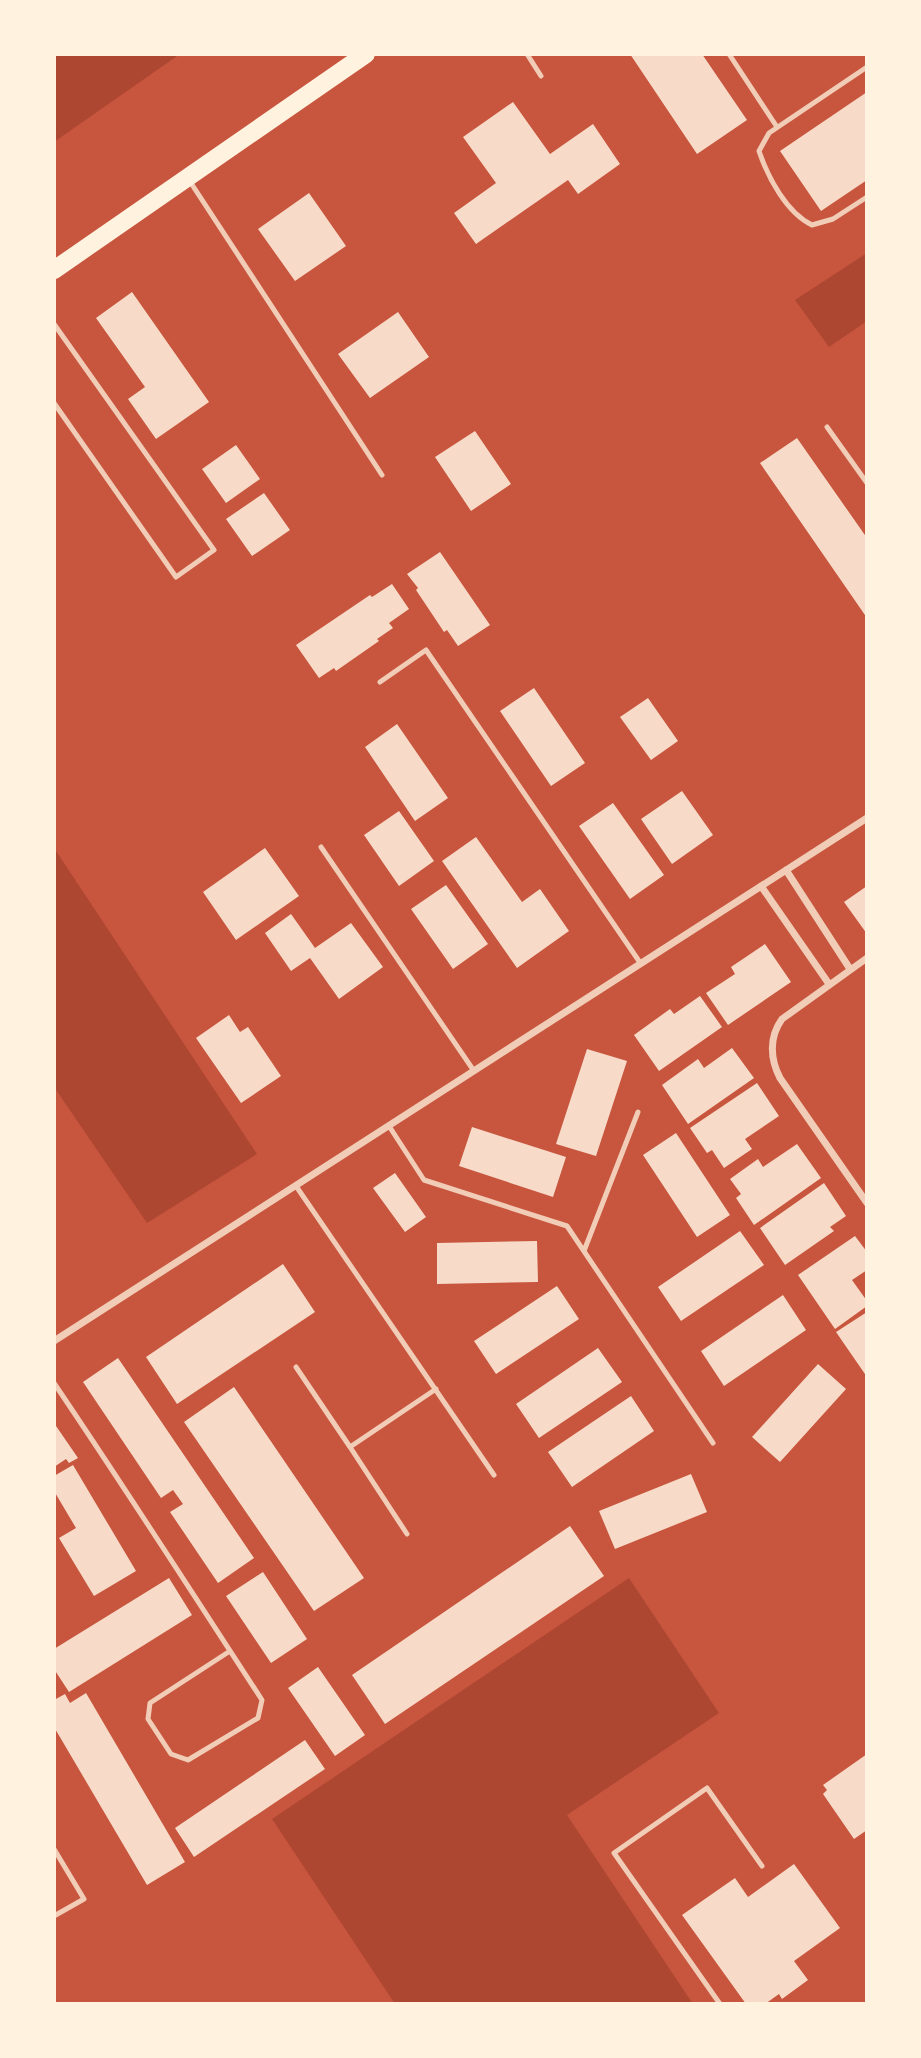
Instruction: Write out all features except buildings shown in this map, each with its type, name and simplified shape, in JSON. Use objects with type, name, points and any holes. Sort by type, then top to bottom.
[{"type":"main road","points":[[54,270],[366,54]]},
{"type":"street","points":[[54,1341],[867,818]]},
{"type":"street","points":[[786,870],[850,969]]},
{"type":"street","points":[[761,886],[829,984]]},
{"type":"street","points":[[867,958],[782,1019],[772,1042],[773,1060],[780,1078],[867,1203]]},
{"type":"lane","points":[[527,54],[541,76]]},
{"type":"lane","points":[[729,54],[777,127]]},
{"type":"lane","points":[[867,67],[769,132],[759,151],[765,170],[799,218],[812,225],[833,219],[867,197]]},
{"type":"lane","points":[[188,177],[382,475]]},
{"type":"lane","points":[[54,324],[214,550],[176,577],[54,404]]},
{"type":"lane","points":[[827,427],[867,484]]},
{"type":"lane","points":[[380,682],[426,650],[640,964]]},
{"type":"lane","points":[[321,847],[474,1071]]},
{"type":"lane","points":[[583,1251],[638,1111]]},
{"type":"lane","points":[[389,1126],[424,1180],[567,1226],[713,1443]]},
{"type":"lane","points":[[296,1186],[494,1475]]},
{"type":"lane","points":[[296,1367],[407,1534]]},
{"type":"lane","points":[[54,1383],[230,1651],[262,1700],[258,1718],[188,1760],[171,1754],[148,1719],[150,1703],[230,1651]]},
{"type":"lane","points":[[350,1447],[436,1389]]},
{"type":"lane","points":[[720,2004],[614,1853],[707,1788],[762,1866]]},
{"type":"lane","points":[[54,1849],[84,1899],[54,1916]]},
{"type":"shaded area","points":[[54,54],[180,54],[54,142]]},
{"type":"shaded area","points":[[867,253],[867,321],[829,347],[795,300]]},
{"type":"shaded area","points":[[54,848],[257,1154],[147,1223],[54,1087]]},
{"type":"shaded area","points":[[629,1578],[719,1713],[567,1815],[693,2004],[395,2004],[272,1819]]}]
